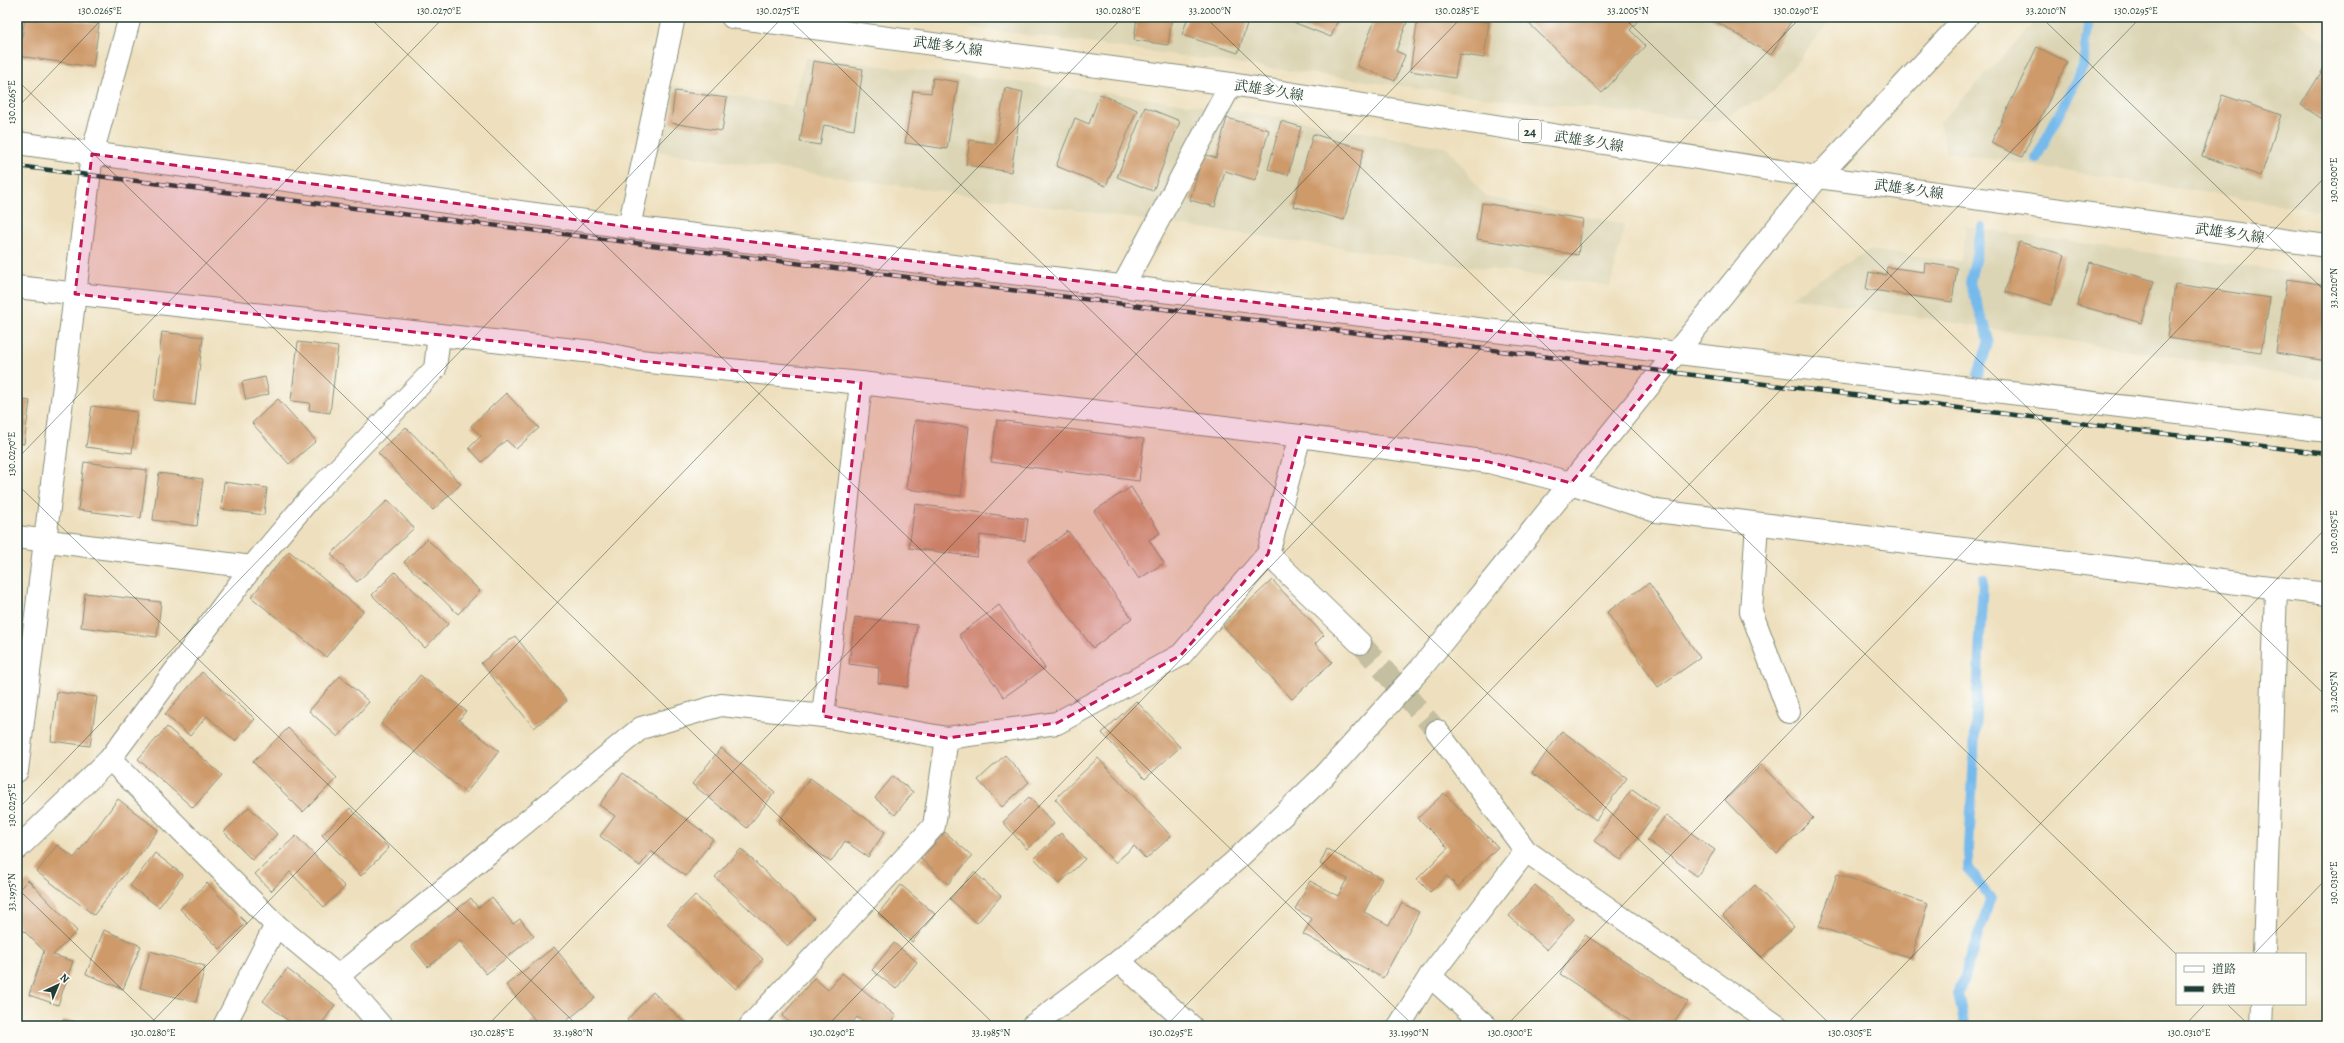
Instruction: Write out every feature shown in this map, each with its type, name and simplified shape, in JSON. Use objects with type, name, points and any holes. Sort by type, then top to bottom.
[{"type":"street","points":[[17,771],[92,154],[130,17]]},
{"type":"street","points":[[629,227],[674,17]]},
{"type":"street","name":"武雄多久線","points":[[732,17],[1231,84],[1818,177],[2327,246]]},
{"type":"street","points":[[1032,1026],[1119,961],[1235,861],[1325,775],[1422,667],[1818,177],[1967,17]]},
{"type":"street","points":[[1123,286],[1231,84]]},
{"type":"street","points":[[17,143],[629,227],[2327,431]]},
{"type":"street","points":[[17,287],[602,353],[640,361],[861,383],[1300,436],[1489,462],[1571,483],[1656,512],[2276,589],[2327,594]]},
{"type":"street","points":[[17,849],[110,759],[252,567],[311,497],[435,369],[440,335]]},
{"type":"street","points":[[823,716],[861,383]]},
{"type":"street","points":[[338,976],[641,728],[721,705],[823,716],[947,738],[1057,723],[1181,655],[1268,554],[1300,436]]},
{"type":"street","points":[[1757,524],[1751,611],[1789,712]]},
{"type":"street","points":[[17,537],[252,567]]},
{"type":"street","points":[[1268,554],[1360,643]]},
{"type":"street","points":[[2264,953],[2276,589]]},
{"type":"street","points":[[1437,731],[1526,851],[1777,1026]]},
{"type":"street","points":[[750,1026],[934,826],[947,738]]},
{"type":"street","points":[[110,759],[276,925],[338,976],[381,1026]]},
{"type":"street","points":[[1399,1026],[1430,976],[1526,851]]},
{"type":"street","points":[[224,1026],[276,925]]},
{"type":"street","points":[[1119,961],[1191,1026]]},
{"type":"street","points":[[1430,976],[1486,1026]]},
{"type":"street","points":[[2262,1026],[2263,1005]]},
{"type":"highlighted area","points":[[92,154],[629,227],[1677,353],[1571,483],[1489,462],[1300,436],[1268,554],[1181,655],[1057,723],[947,738],[823,716],[861,383],[640,361],[602,353],[75,294]]},
{"type":"shaded area","points":[[896,17],[1833,17],[1774,91],[1716,122],[1482,97]]},
{"type":"shaded area","points":[[2040,17],[2291,17],[2327,43],[2327,212],[1946,152],[1940,122]]},
{"type":"shaded area","points":[[806,57],[1101,92],[1289,118],[1448,148],[1486,197],[1625,224],[1610,286],[654,151],[671,85],[792,106]]},
{"type":"shaded area","points":[[1966,227],[2327,278],[2327,381],[1789,297],[1869,250],[1961,261]]},
{"type":"building","points":[[25,17],[53,17],[99,24],[93,67],[19,56]]},
{"type":"building","points":[[1137,17],[1172,17],[1168,45],[1134,40]]},
{"type":"building","points":[[1188,17],[1249,17],[1238,53],[1182,35]]},
{"type":"building","points":[[1280,17],[1339,17],[1331,37]]},
{"type":"building","points":[[1376,17],[1409,17],[1396,51],[1405,55],[1395,81],[1357,66]]},
{"type":"building","points":[[1418,17],[1456,17],[1489,22],[1484,58],[1459,54],[1455,78],[1410,71]]},
{"type":"building","points":[[1522,17],[1641,17],[1630,30],[1646,46],[1602,93]]},
{"type":"building","points":[[1709,17],[1786,17],[1792,20],[1771,55]]},
{"type":"building","points":[[2037,47],[2067,62],[2022,157],[1991,143]]},
{"type":"building","points":[[813,61],[863,69],[854,130],[824,125],[820,145],[800,142]]},
{"type":"building","points":[[2327,63],[2327,122],[2301,105]]},
{"type":"building","points":[[933,78],[958,82],[947,149],[905,143],[913,91],[931,93]]},
{"type":"building","points":[[1005,88],[1023,92],[1011,172],[966,165],[970,140],[996,144]]},
{"type":"building","points":[[675,91],[727,98],[722,131],[671,123]]},
{"type":"building","points":[[1100,94],[1137,110],[1106,186],[1056,166],[1075,118],[1089,124]]},
{"type":"building","points":[[2222,95],[2281,115],[2261,176],[2202,156]]},
{"type":"building","points":[[1145,107],[1180,121],[1153,191],[1117,177]]},
{"type":"building","points":[[1227,118],[1269,130],[1255,180],[1225,171],[1215,207],[1190,200],[1203,154],[1216,158]]},
{"type":"building","points":[[1281,121],[1301,127],[1288,175],[1268,169]]},
{"type":"building","points":[[1313,134],[1364,149],[1344,220],[1293,206]]},
{"type":"building","points":[[1482,203],[1583,219],[1578,255],[1477,239]]},
{"type":"building","points":[[2019,242],[2065,255],[2051,305],[2005,292]]},
{"type":"building","points":[[2090,262],[2154,281],[2142,323],[2077,305]]},
{"type":"building","points":[[1925,263],[1957,268],[1952,302],[1866,289],[1869,272],[1886,275],[1887,267],[1924,272]]},
{"type":"building","points":[[2287,279],[2327,285],[2327,361],[2276,353]]},
{"type":"building","points":[[2175,284],[2270,298],[2261,352],[2168,338]]},
{"type":"building","points":[[162,332],[203,337],[195,405],[154,400]]},
{"type":"building","points":[[298,342],[338,347],[330,413],[309,410],[310,403],[291,401]]},
{"type":"building","points":[[265,377],[269,394],[246,400],[242,382]]},
{"type":"building","points":[[506,393],[539,428],[516,449],[506,440],[482,462],[469,448],[481,436],[471,426]]},
{"type":"building","points":[[17,399],[30,401],[24,444],[17,443]]},
{"type":"building","points":[[278,399],[316,441],[289,464],[252,423]]},
{"type":"building","points":[[92,406],[137,412],[132,453],[86,447]]},
{"type":"building","points":[[915,420],[969,427],[961,496],[906,489]]},
{"type":"building","points":[[997,420],[1144,439],[1139,481],[991,462]]},
{"type":"building","points":[[406,427],[461,484],[433,510],[378,453]]},
{"type":"building","points":[[84,462],[147,470],[141,518],[78,510]]},
{"type":"building","points":[[159,473],[203,479],[197,526],[153,520]]},
{"type":"building","points":[[224,482],[267,488],[264,515],[221,509]]},
{"type":"building","points":[[1131,487],[1160,533],[1149,540],[1164,563],[1139,579],[1094,511]]},
{"type":"building","points":[[388,500],[414,528],[357,582],[331,554]]},
{"type":"building","points":[[915,504],[1028,519],[1025,541],[980,535],[977,557],[909,548]]},
{"type":"building","points":[[1068,531],[1132,618],[1093,648],[1028,561]]},
{"type":"building","points":[[427,539],[480,591],[458,614],[404,562]]},
{"type":"building","points":[[289,551],[363,611],[326,657],[251,597]]},
{"type":"building","points":[[395,572],[448,624],[425,648],[372,595]]},
{"type":"building","points":[[1272,580],[1324,635],[1315,644],[1332,662],[1292,699],[1223,626]]},
{"type":"building","points":[[1649,583],[1700,658],[1658,687],[1607,612]]},
{"type":"building","points":[[17,590],[20,590],[18,606],[17,606]]},
{"type":"building","points":[[85,593],[161,602],[157,637],[81,627]]},
{"type":"building","points":[[999,605],[1045,668],[1004,697],[959,635]]},
{"type":"building","points":[[855,617],[917,625],[908,687],[878,683],[879,668],[849,664]]},
{"type":"building","points":[[515,636],[567,701],[534,728],[481,663]]},
{"type":"building","points":[[202,672],[255,719],[235,741],[207,716],[190,736],[165,714]]},
{"type":"building","points":[[420,675],[466,711],[459,720],[499,751],[466,793],[381,724]]},
{"type":"building","points":[[340,676],[369,702],[338,737],[309,711]]},
{"type":"building","points":[[57,692],[97,697],[90,746],[51,741]]},
{"type":"building","points":[[1136,701],[1180,747],[1145,779],[1102,733]]},
{"type":"building","points":[[167,727],[222,775],[193,808],[138,759]]},
{"type":"building","points":[[288,728],[337,778],[303,812],[253,762]]},
{"type":"building","points":[[1562,731],[1627,778],[1596,820],[1532,773]]},
{"type":"building","points":[[721,748],[775,792],[747,828],[692,784]]},
{"type":"building","points":[[1005,755],[1029,782],[1002,807],[978,780]]},
{"type":"building","points":[[1098,758],[1171,836],[1146,859],[1134,846],[1115,863],[1055,799]]},
{"type":"building","points":[[1761,765],[1813,818],[1777,854],[1725,800]]},
{"type":"building","points":[[623,773],[713,839],[686,876],[651,851],[640,866],[600,836],[615,816],[599,805]]},
{"type":"building","points":[[893,776],[913,792],[895,815],[875,798]]},
{"type":"building","points":[[810,778],[885,832],[868,857],[845,841],[831,862],[778,823]]},
{"type":"building","points":[[1632,789],[1659,808],[1621,860],[1594,841]]},
{"type":"building","points":[[1444,793],[1498,847],[1458,887],[1447,876],[1430,892],[1417,879],[1448,848],[1418,818]]},
{"type":"building","points":[[1029,797],[1054,824],[1027,849],[1003,822]]},
{"type":"building","points":[[118,799],[158,830],[94,915],[37,872],[57,845],[74,858]]},
{"type":"building","points":[[249,807],[277,834],[252,860],[224,832]]},
{"type":"building","points":[[350,808],[389,848],[361,876],[322,835]]},
{"type":"building","points":[[1666,815],[1715,850],[1697,876],[1647,840]]},
{"type":"building","points":[[945,832],[972,856],[948,884],[921,859]]},
{"type":"building","points":[[1061,833],[1085,859],[1059,884],[1034,858]]},
{"type":"building","points":[[296,836],[345,887],[324,907],[290,872],[271,891],[255,874]]},
{"type":"building","points":[[741,849],[814,918],[788,946],[715,877]]},
{"type":"building","points":[[1327,849],[1382,879],[1364,912],[1389,925],[1402,903],[1419,912],[1383,978],[1303,934],[1312,919],[1295,909],[1310,881],[1338,896],[1347,879],[1320,864]]},
{"type":"building","points":[[155,853],[183,875],[159,907],[130,886]]},
{"type":"building","points":[[974,872],[1001,896],[977,923],[950,899]]},
{"type":"building","points":[[1837,874],[1928,904],[1911,958],[1819,927]]},
{"type":"building","points":[[28,880],[77,931],[53,955],[73,961],[58,1005],[29,995],[44,951],[17,924],[17,891]]},
{"type":"building","points":[[207,883],[246,923],[220,949],[180,909]]},
{"type":"building","points":[[901,885],[935,914],[912,942],[878,914]]},
{"type":"building","points":[[1535,885],[1574,919],[1547,950],[1509,916]]},
{"type":"building","points":[[1755,885],[1794,927],[1762,957],[1723,916]]},
{"type":"building","points":[[695,895],[763,959],[736,989],[667,924]]},
{"type":"building","points":[[492,897],[513,924],[520,919],[534,936],[486,974],[460,941],[428,967],[411,946],[471,898],[478,908]]},
{"type":"building","points":[[104,930],[141,946],[123,989],[86,974]]},
{"type":"building","points":[[1585,935],[1688,1002],[1672,1026],[1639,1026],[1560,974]]},
{"type":"building","points":[[894,943],[917,962],[896,989],[872,970]]},
{"type":"building","points":[[554,947],[595,998],[560,1026],[528,1026],[535,1020],[506,985]]},
{"type":"building","points":[[150,951],[205,966],[196,1002],[140,988]]},
{"type":"building","points":[[287,969],[335,1005],[320,1026],[295,1026],[263,1001]]},
{"type":"building","points":[[842,973],[896,1016],[888,1026],[869,1026],[857,1017],[850,1026],[794,1026],[782,1016],[814,978],[828,990]]},
{"type":"building","points":[[653,992],[688,1026],[633,1026],[627,1020]]},
{"type":"building","points":[[63,1020],[98,1025],[98,1026],[62,1026]]},
{"type":"waterway","points":[[2036,159],[2083,67],[2089,17]]},
{"type":"waterway","points":[[1978,375],[1989,340],[1970,283],[1982,227]]},
{"type":"waterway","points":[[1965,1026],[1958,994],[1991,898],[1968,868],[1983,579]]},
{"type":"tunnel","points":[[1360,643],[1437,731]]},
{"type":"railway","points":[[17,166],[2327,454]]}]
